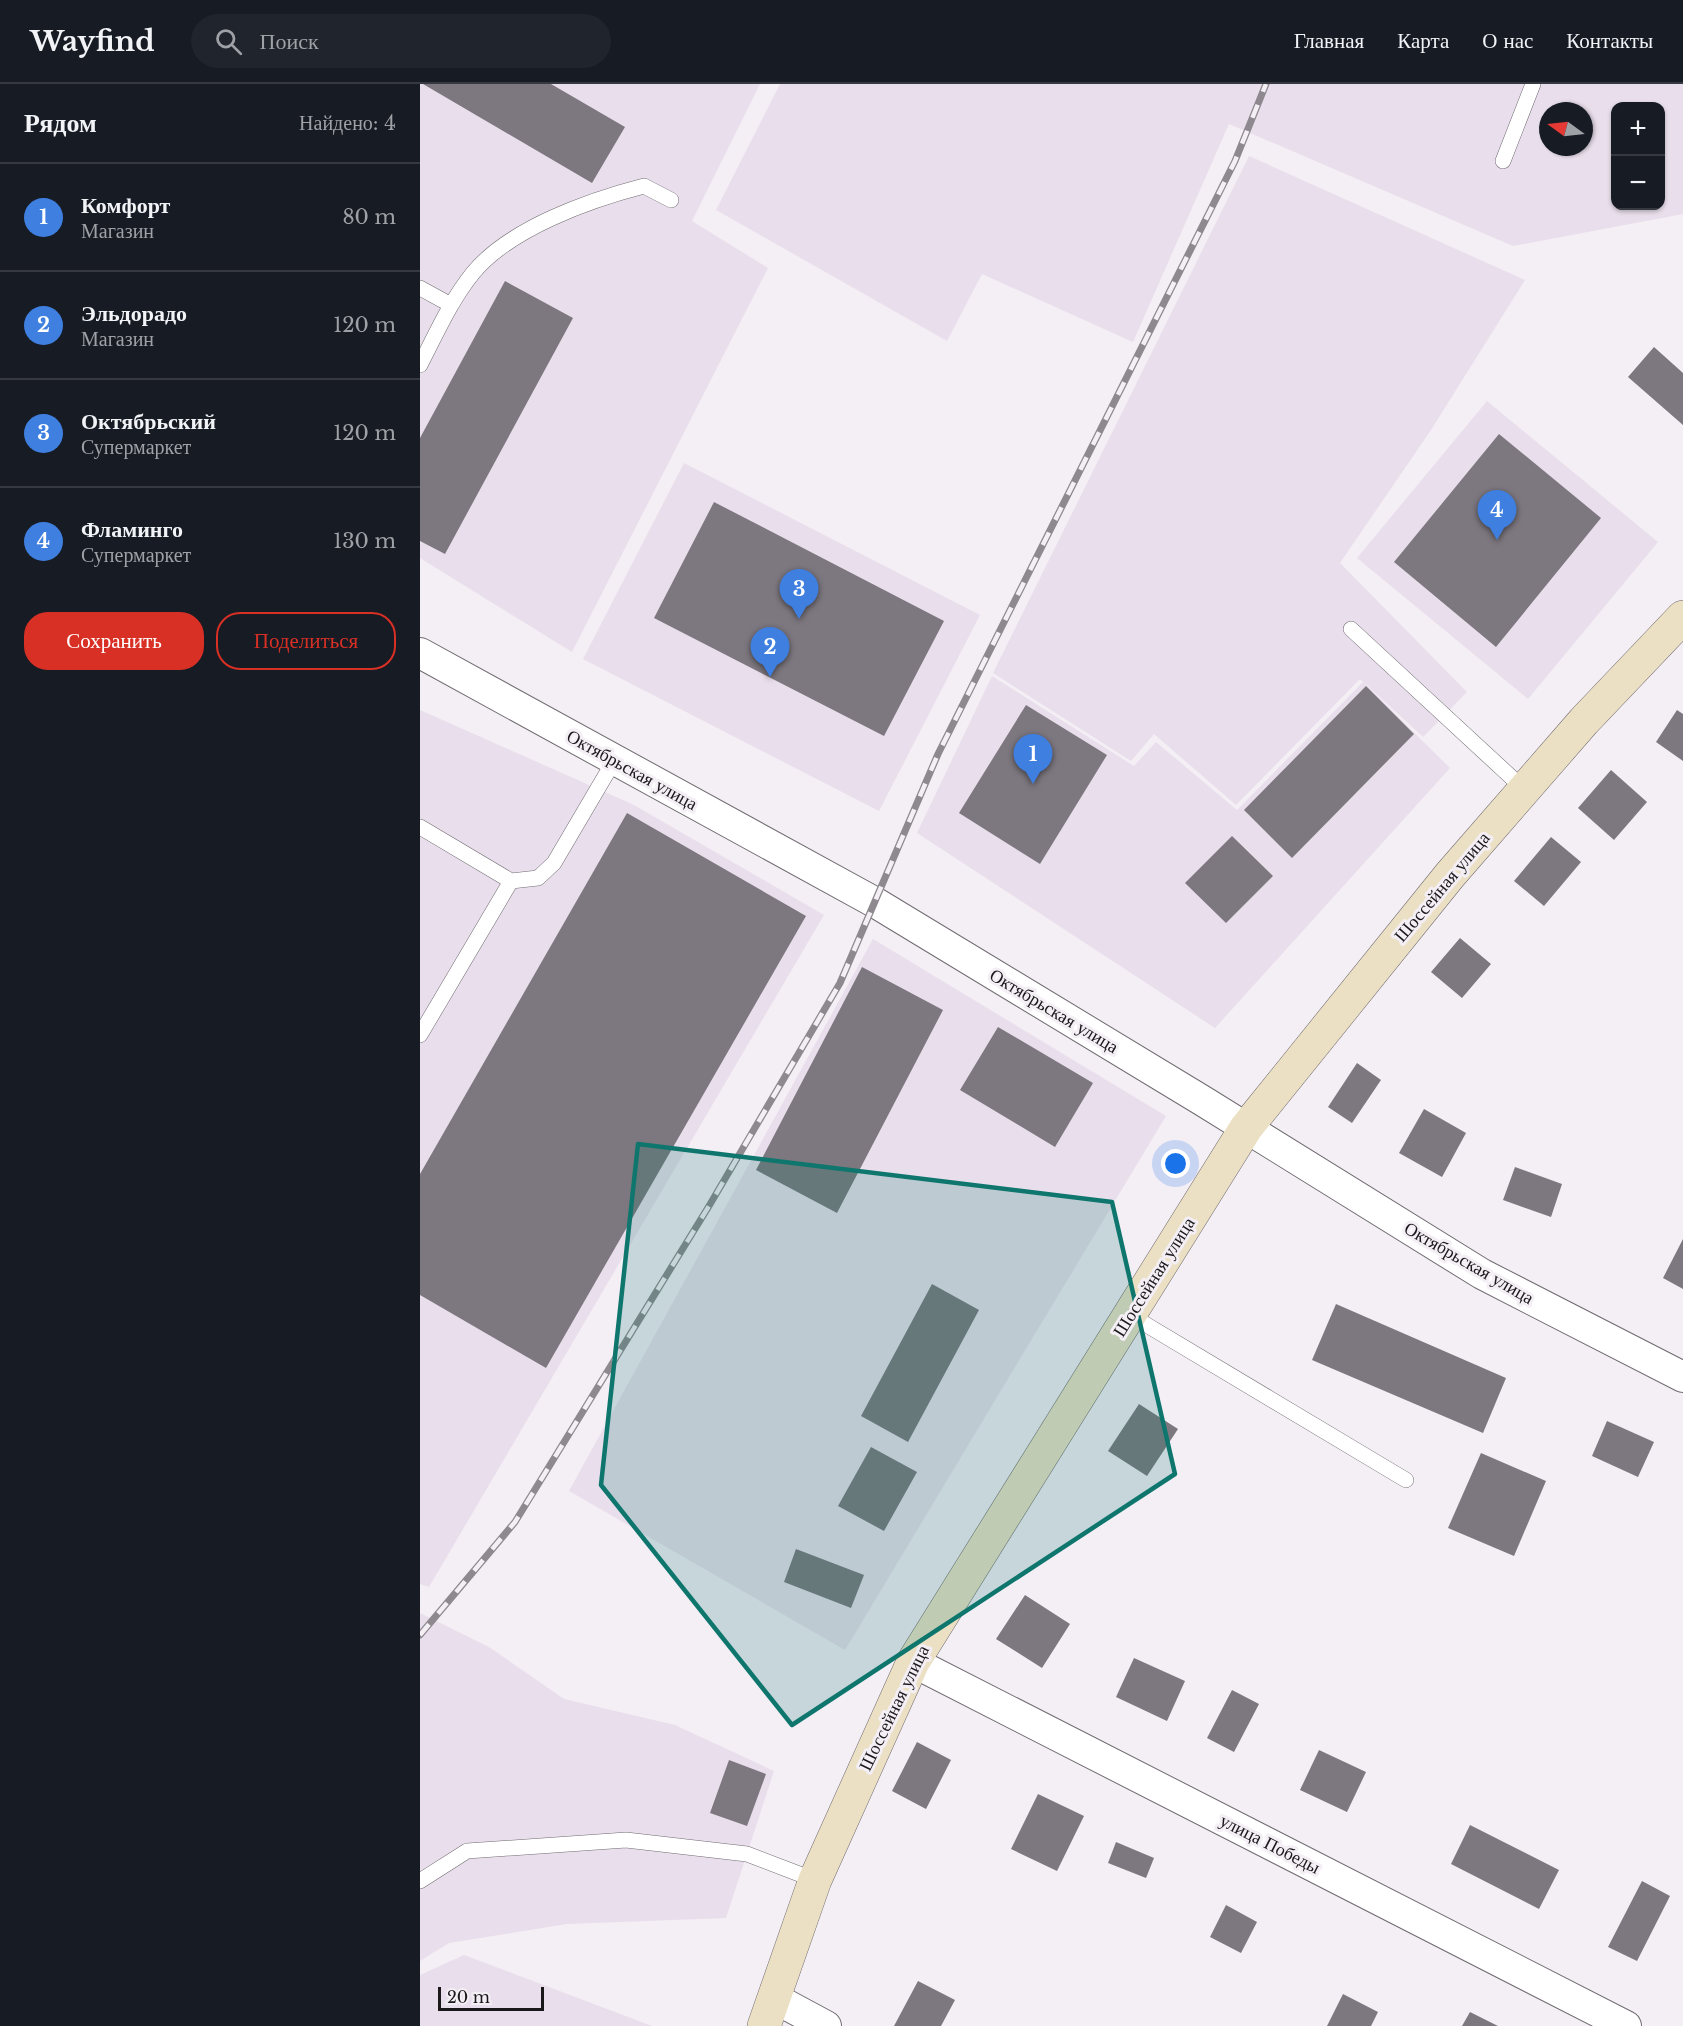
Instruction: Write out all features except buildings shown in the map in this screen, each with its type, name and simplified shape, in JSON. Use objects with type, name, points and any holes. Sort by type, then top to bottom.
[{"type":"main road","name":"Шоссейная улица","points":[[769,2012],[815,1880],[914,1662],[1246,1128],[1450,874],[1584,721],[1683,617]]},
{"type":"street","name":"Октябрьская улица","points":[[420,652],[614,761],[876,903],[1482,1274],[1683,1377]]},
{"type":"street","name":"улица Победы","points":[[914,1662],[1626,2026]]},
{"type":"street","points":[[769,2012],[826,2026]]},
{"type":"lane","points":[[1503,161],[1533,84]]},
{"type":"lane","points":[[420,365],[451,305],[474,271],[507,244],[561,213],[599,198],[644,186],[671,200]]},
{"type":"lane","points":[[420,288],[451,305]]},
{"type":"lane","points":[[1351,629],[1524,789]]},
{"type":"lane","points":[[420,827],[511,881],[526,881],[546,873],[614,761]]},
{"type":"lane","points":[[420,1035],[511,881]]},
{"type":"lane","points":[[1130,1315],[1406,1480]]},
{"type":"lane","points":[[420,1881],[467,1851],[626,1840],[747,1854],[815,1880]]},
{"type":"highlighted area","points":[[638,1144],[1112,1202],[1175,1474],[792,1725],[601,1485]]},
{"type":"shaded area","points":[[420,84],[760,84],[692,221],[768,268],[572,652],[420,558]]},
{"type":"shaded area","points":[[780,84],[1683,84],[1683,214],[1513,246],[1229,124],[1133,342],[982,274],[947,341],[716,210]]},
{"type":"shaded area","points":[[1249,156],[1525,280],[1431,430],[1340,563],[1467,692],[1423,737],[1360,679],[1236,805],[1154,734],[1131,761],[993,673]]},
{"type":"shaded area","points":[[1487,401],[1658,542],[1528,699],[1357,558]]},
{"type":"shaded area","points":[[684,463],[980,615],[879,811],[583,659]]},
{"type":"shaded area","points":[[992,676],[1134,766],[1156,742],[1237,810],[1363,682],[1450,768],[1215,1028],[917,833]]},
{"type":"shaded area","points":[[420,710],[634,805],[824,915],[429,1587],[420,1584]]},
{"type":"shaded area","points":[[873,939],[1166,1116],[845,1650],[569,1491]]},
{"type":"shaded area","points":[[420,1613],[489,1647],[564,1699],[675,1725],[774,1771],[726,1918],[567,1924],[449,1943],[420,1961]]},
{"type":"shaded area","points":[[464,1955],[652,2026],[420,2026],[420,1975]]},
{"type":"railway","points":[[420,1635],[515,1522],[709,1206],[840,983],[938,754],[1235,161],[1266,84]]},
{"type":"place","name":"Фламинго","points":[[1497,540]]},
{"type":"place","name":"Октябрьский","points":[[799,619]]},
{"type":"place","name":"Эльдорадо","points":[[770,677]]},
{"type":"place","name":"Комфорт","points":[[1033,784]]}]
